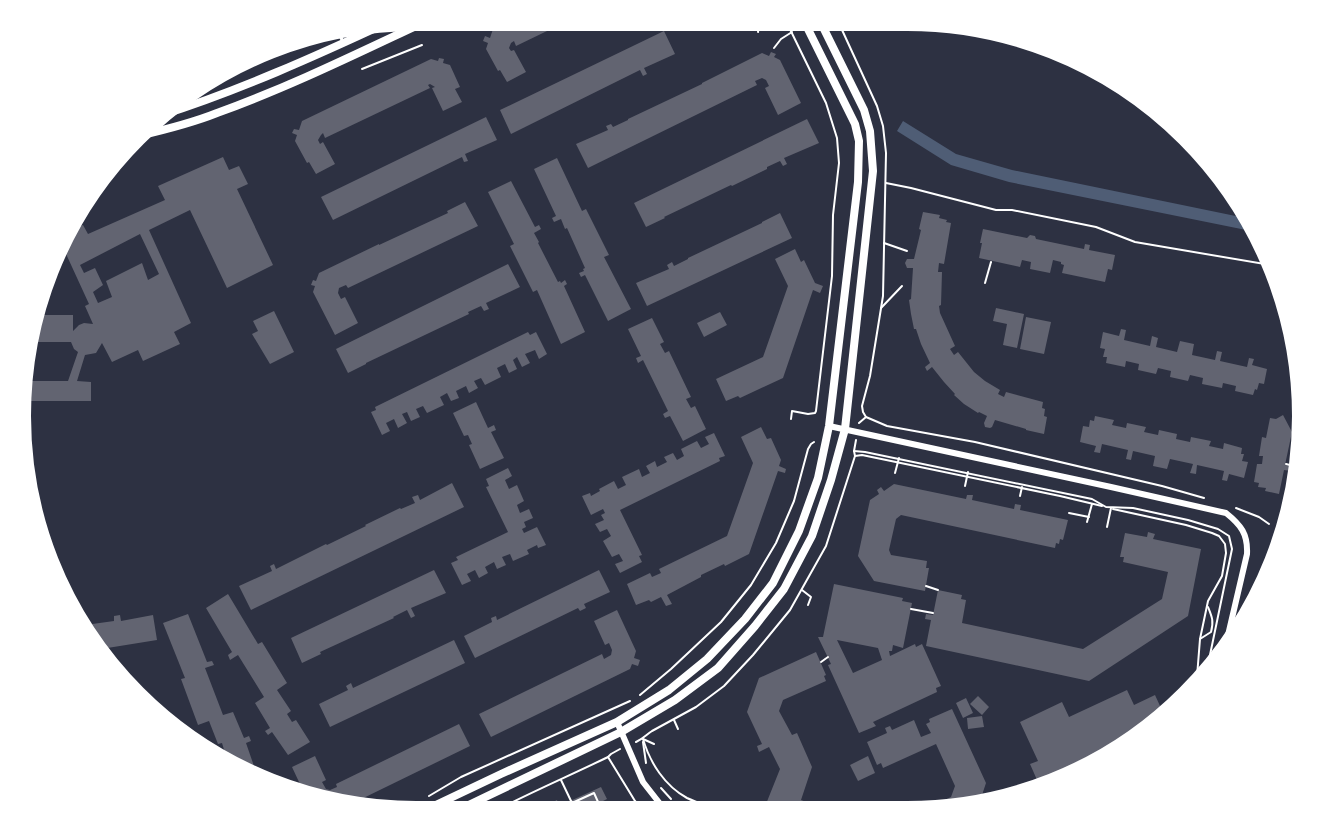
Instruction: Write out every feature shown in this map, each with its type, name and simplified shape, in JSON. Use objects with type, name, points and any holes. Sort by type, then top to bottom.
[{"type":"main road","points":[[151,132],[216,114],[414,27]]},
{"type":"main road","points":[[436,805],[616,722],[669,690],[707,659],[745,619],[773,583],[799,531],[819,478],[829,426],[858,182],[859,141],[855,124],[807,27]]},
{"type":"main road","points":[[468,805],[621,732],[675,699],[718,668],[784,589],[812,536],[845,429],[873,171],[870,131],[864,110],[823,27]]},
{"type":"main road","points":[[173,112],[202,103],[373,29]]},
{"type":"street","points":[[829,426],[1226,513],[1243,530],[1248,543],[1228,635]]},
{"type":"street","points":[[616,722],[643,782],[663,805]]},
{"type":"lane","points":[[339,34],[344,43]]},
{"type":"lane","points":[[501,774],[507,786]]},
{"type":"path","points":[[758,32],[759,27]]},
{"type":"path","points":[[789,27],[826,103],[837,138],[839,163],[833,215],[832,276],[815,412]]},
{"type":"path","points":[[774,48],[781,39],[792,32]]},
{"type":"path","points":[[362,69],[422,45]]},
{"type":"path","points":[[1206,498],[1166,486],[975,442],[887,426],[866,417],[862,406],[870,376],[883,296],[886,183],[996,210],[1012,210],[1096,227],[1135,242],[1265,264]]},
{"type":"path","points":[[884,243],[907,250]]},
{"type":"path","points":[[986,283],[991,262]]},
{"type":"path","points":[[881,308],[902,286]]},
{"type":"path","points":[[791,419],[792,411],[808,414],[815,412]]},
{"type":"path","points":[[815,412],[819,415]]},
{"type":"path","points":[[859,422],[866,417]]},
{"type":"path","points":[[425,793],[428,797],[461,777],[637,698],[721,622],[751,585],[776,543],[794,501],[808,448],[814,442]]},
{"type":"path","points":[[854,451],[968,472],[1092,499],[1106,507],[1133,508],[1218,529],[1229,536],[1232,549],[1208,662]]},
{"type":"path","points":[[855,456],[862,455],[1022,488],[1186,525],[1212,533],[1223,540],[1226,553],[1224,568],[1208,606],[1200,639],[1197,674]]},
{"type":"path","points":[[895,473],[899,458]]},
{"type":"path","points":[[1286,464],[1293,466]]},
{"type":"path","points":[[965,486],[968,472]]},
{"type":"path","points":[[1020,496],[1022,484]]},
{"type":"path","points":[[1088,522],[1092,504]]},
{"type":"path","points":[[1227,505],[1259,517],[1269,524]]},
{"type":"path","points":[[1107,527],[1111,508]]},
{"type":"path","points":[[1070,513],[1089,517]]},
{"type":"path","points":[[926,586],[938,590]]},
{"type":"path","points":[[802,590],[810,597],[808,605]]},
{"type":"path","points":[[1200,639],[1211,632],[1214,627],[1208,606]]},
{"type":"path","points":[[911,609],[933,613]]},
{"type":"path","points":[[821,662],[828,657]]},
{"type":"path","points":[[591,712],[594,717]]},
{"type":"path","points":[[674,719],[678,729]]},
{"type":"path","points":[[643,739],[654,744]]},
{"type":"path","points":[[643,739],[647,769]]},
{"type":"path","points":[[643,739],[649,756],[664,780],[686,797],[705,805]]},
{"type":"path","points":[[506,805],[610,756],[638,805]]},
{"type":"path","points":[[561,780],[572,803]]},
{"type":"path","points":[[657,784],[673,801],[682,805]]},
{"type":"path","points":[[568,805],[594,793],[599,805]]},
{"type":"path","points":[[411,805],[417,802]]},
{"type":"water","points":[[903,121],[956,154],[1012,170],[1241,217],[1249,230],[1009,182],[951,165],[897,131]]},
{"type":"building","points":[[497,27],[555,27],[516,46],[514,41],[511,43],[509,48],[511,51],[514,50],[526,72],[507,82],[486,49],[488,43],[483,41],[485,36],[490,38],[493,29]]},
{"type":"building","points":[[664,31],[675,54],[644,68],[647,74],[643,76],[640,70],[511,134],[500,110]]},
{"type":"building","points":[[771,52],[776,54],[774,57],[780,60],[801,103],[778,115],[765,88],[769,86],[762,78],[755,81],[757,85],[588,168],[576,144],[608,130],[606,126],[611,124],[613,127],[762,53],[769,56]]},
{"type":"building","points":[[439,58],[444,59],[443,63],[450,65],[460,87],[455,89],[462,102],[443,111],[432,88],[435,87],[430,84],[428,85],[430,88],[325,138],[323,133],[318,140],[320,144],[323,142],[335,164],[316,174],[295,141],[297,135],[292,133],[294,129],[299,130],[302,121],[431,59],[438,61]]},
{"type":"building","points":[[486,117],[497,140],[465,154],[468,161],[464,162],[462,157],[333,220],[321,197]]},
{"type":"building","points":[[807,119],[819,143],[784,158],[787,164],[783,166],[780,161],[646,227],[634,203]]},
{"type":"building","points":[[223,157],[229,170],[239,166],[248,184],[237,189],[273,265],[227,288],[190,210],[149,230],[191,323],[174,332],[180,344],[143,361],[138,350],[112,362],[102,343],[96,353],[85,355],[77,381],[91,382],[91,401],[28,401],[29,381],[68,381],[78,352],[71,342],[34,342],[40,315],[73,315],[73,331],[84,323],[93,324],[85,306],[89,304],[64,250],[76,226],[83,225],[88,234],[165,200],[158,186]],"holes":[[[140,234],[159,274],[148,280],[142,263],[106,281],[112,297],[98,303],[93,292],[103,285],[95,268],[84,273],[80,265]]]},
{"type":"building","points":[[557,158],[582,211],[586,209],[609,255],[604,257],[631,309],[608,321],[585,275],[581,277],[579,273],[585,268],[567,228],[565,229],[561,219],[554,222],[552,218],[556,216],[534,169]]},
{"type":"building","points":[[511,181],[535,227],[539,225],[541,229],[534,233],[538,243],[558,282],[565,280],[567,284],[564,286],[585,332],[561,344],[537,290],[533,292],[510,246],[514,244],[488,192]]},
{"type":"building","points":[[465,202],[478,226],[348,288],[346,285],[339,288],[338,293],[341,299],[345,297],[358,323],[335,335],[313,292],[315,286],[311,285],[313,280],[316,281],[319,273],[448,213],[447,211]]},
{"type":"building","points":[[923,212],[940,215],[939,218],[951,223],[944,264],[939,263],[938,272],[942,272],[940,313],[955,346],[950,349],[954,355],[958,352],[974,372],[1000,390],[998,394],[1004,397],[1006,392],[1043,402],[1044,416],[1047,417],[1044,434],[995,420],[992,427],[985,427],[987,416],[964,404],[932,367],[927,371],[925,367],[930,363],[916,329],[914,329],[909,300],[911,299],[913,268],[907,268],[905,263],[907,259],[914,259]]},
{"type":"building","points":[[780,213],[792,238],[647,306],[636,283],[669,269],[667,265],[672,262],[674,266]]},
{"type":"building","points":[[983,229],[1027,238],[1030,235],[1035,236],[1036,239],[1084,249],[1085,244],[1090,245],[1089,250],[1115,255],[1112,270],[1108,269],[1105,282],[1062,273],[1064,265],[1053,260],[1050,273],[1030,269],[1031,262],[1022,260],[1020,267],[979,258]]},
{"type":"building","points":[[795,249],[801,262],[804,260],[815,283],[823,286],[820,293],[813,290],[783,378],[740,398],[738,396],[726,401],[716,379],[763,357],[788,286],[775,259]]},
{"type":"building","points":[[508,264],[520,287],[486,303],[489,309],[484,311],[481,306],[348,373],[336,349]]},
{"type":"building","points":[[996,308],[1024,314],[1017,348],[1003,345],[1007,324],[993,321]]},
{"type":"building","points":[[274,311],[294,352],[270,364],[252,334],[258,331],[253,321]]},
{"type":"building","points":[[720,312],[727,325],[704,337],[697,323]]},
{"type":"building","points":[[1026,317],[1051,322],[1044,354],[1020,349]]},
{"type":"building","points":[[652,318],[664,342],[660,344],[665,353],[669,351],[691,397],[686,399],[691,408],[695,406],[706,429],[683,441],[670,416],[665,418],[663,414],[668,411],[643,360],[638,363],[636,358],[641,356],[628,329]]},
{"type":"building","points":[[1121,329],[1126,330],[1124,340],[1150,346],[1152,336],[1158,338],[1156,347],[1177,352],[1180,341],[1194,344],[1192,355],[1215,360],[1217,351],[1222,352],[1220,361],[1247,367],[1249,358],[1254,359],[1252,365],[1267,369],[1264,384],[1259,383],[1253,395],[1235,391],[1236,386],[1223,383],[1222,388],[1202,384],[1203,378],[1190,375],[1188,381],[1170,377],[1171,371],[1158,368],[1156,374],[1138,370],[1139,364],[1126,361],[1125,367],[1106,363],[1107,357],[1103,357],[1105,349],[1100,348],[1103,332],[1119,336]]},
{"type":"building","points":[[528,332],[530,335],[536,332],[547,354],[539,359],[535,350],[525,354],[530,363],[522,367],[517,357],[513,360],[517,369],[509,373],[505,364],[497,368],[501,377],[485,385],[481,378],[474,381],[478,388],[469,393],[466,386],[456,391],[459,398],[451,401],[447,393],[440,397],[444,405],[427,413],[423,406],[416,409],[420,417],[411,421],[407,412],[402,414],[407,423],[398,428],[394,419],[386,423],[390,431],[382,435],[371,412],[376,410],[375,407]]},
{"type":"building","points":[[476,402],[488,428],[494,425],[496,430],[491,432],[504,458],[480,469],[469,445],[472,444],[468,435],[464,436],[453,413]]},
{"type":"building","points":[[1283,415],[1292,432],[1285,465],[1291,467],[1291,471],[1284,470],[1279,494],[1265,491],[1266,488],[1258,487],[1259,483],[1254,482],[1257,464],[1262,464],[1263,456],[1259,456],[1262,437],[1266,438],[1270,418],[1276,419]]},
{"type":"building","points":[[1095,416],[1114,420],[1112,425],[1126,428],[1127,423],[1146,427],[1144,432],[1158,435],[1159,430],[1177,434],[1176,439],[1190,442],[1191,437],[1211,441],[1209,446],[1223,449],[1224,443],[1242,448],[1241,454],[1244,454],[1242,461],[1248,462],[1244,478],[1229,474],[1227,481],[1222,480],[1224,471],[1197,465],[1196,474],[1190,473],[1193,464],[1170,459],[1167,469],[1153,466],[1155,456],[1133,451],[1131,460],[1126,459],[1128,450],[1102,444],[1100,453],[1094,452],[1096,446],[1080,442],[1083,426],[1089,427],[1090,420],[1094,421]]},
{"type":"building","points":[[761,427],[767,439],[771,438],[781,460],[779,466],[786,469],[785,473],[778,471],[749,554],[701,575],[667,595],[672,604],[666,606],[661,597],[636,605],[627,584],[650,573],[652,577],[661,573],[659,569],[727,536],[753,463],[741,437]]},
{"type":"building","points":[[714,433],[725,456],[719,458],[720,461],[620,510],[642,555],[639,556],[642,562],[620,573],[615,564],[623,561],[619,554],[612,557],[603,541],[611,536],[607,529],[600,532],[595,524],[604,520],[601,515],[605,513],[603,509],[591,515],[582,496],[590,493],[591,496],[614,481],[618,489],[626,485],[622,477],[639,469],[642,477],[650,473],[646,466],[655,461],[657,467],[667,462],[664,457],[673,453],[677,460],[684,456],[681,449],[697,441],[701,448],[709,444],[705,437]]},
{"type":"building","points":[[508,468],[512,476],[505,480],[509,489],[517,485],[524,501],[517,505],[520,513],[529,509],[533,518],[524,522],[526,527],[522,529],[524,533],[537,527],[546,545],[538,548],[537,545],[527,550],[529,554],[513,561],[510,554],[502,557],[506,565],[497,569],[494,562],[485,567],[488,573],[479,578],[475,570],[467,574],[471,581],[462,585],[451,563],[458,560],[456,557],[508,532],[486,487],[489,486],[486,479]]},
{"type":"building","points":[[452,483],[464,507],[251,610],[239,586],[272,571],[270,566],[274,564],[276,569],[400,508],[415,503],[412,497],[418,495],[420,500]]},
{"type":"building","points":[[894,484],[966,499],[967,495],[973,495],[972,500],[1014,509],[1015,504],[1021,505],[1020,510],[1068,520],[1063,540],[1060,539],[1059,544],[1056,543],[1055,548],[901,515],[896,519],[889,550],[891,555],[927,561],[926,568],[929,568],[925,591],[874,581],[858,556],[870,500],[879,494],[877,490],[881,487],[884,491]]},
{"type":"building","points":[[1148,532],[1155,534],[1153,539],[1201,549],[1188,616],[1089,681],[926,646],[931,620],[925,619],[926,614],[933,615],[938,590],[962,595],[961,599],[966,600],[962,623],[1083,649],[1162,599],[1168,572],[1123,562],[1124,557],[1120,557],[1125,533],[1147,537]]},
{"type":"building","points":[[434,570],[446,593],[411,608],[415,616],[411,618],[407,610],[302,663],[291,638]]},
{"type":"building","points":[[599,570],[610,592],[584,604],[586,608],[580,611],[578,608],[475,658],[464,636],[492,622],[491,618],[496,616],[497,620]]},
{"type":"building","points":[[834,584],[903,598],[902,601],[912,603],[903,648],[893,645],[892,651],[889,651],[890,656],[915,644],[916,647],[922,644],[941,686],[936,688],[937,692],[873,722],[876,726],[859,733],[828,665],[831,664],[818,637],[823,637]],"holes":[[[837,640],[878,648],[882,660],[853,673]]]},
{"type":"building","points":[[228,594],[258,644],[262,642],[287,683],[277,690],[291,711],[287,714],[292,722],[296,720],[310,742],[288,755],[272,732],[268,735],[265,731],[270,728],[255,703],[264,697],[238,655],[230,660],[228,655],[232,652],[206,608]]},
{"type":"building","points":[[617,610],[636,651],[634,658],[640,660],[638,666],[632,664],[630,669],[491,737],[479,714],[602,654],[604,659],[611,655],[612,650],[609,643],[605,645],[594,621]]},
{"type":"building","points":[[188,614],[207,662],[212,661],[214,665],[205,668],[223,715],[233,712],[244,738],[249,736],[251,741],[246,743],[255,769],[222,754],[225,753],[222,743],[218,744],[209,721],[198,725],[181,679],[185,678],[163,623]]},
{"type":"building","points":[[120,615],[121,621],[153,615],[157,640],[104,649],[88,625],[114,621],[114,616]]},
{"type":"building","points":[[454,640],[465,663],[330,727],[319,704],[348,690],[346,686],[351,683],[353,688]]},
{"type":"building","points":[[816,652],[826,675],[824,676],[826,681],[783,700],[779,711],[792,735],[797,733],[812,767],[801,800],[814,805],[766,805],[780,769],[769,747],[759,752],[757,746],[762,744],[747,712],[759,678]]},
{"type":"building","points":[[1127,690],[1134,705],[1155,695],[1162,709],[1144,725],[1102,753],[1038,782],[1030,764],[1038,761],[1020,722],[1062,702],[1069,717]]},
{"type":"building","points":[[978,696],[989,707],[982,715],[970,704]]},
{"type":"building","points":[[966,698],[973,713],[963,718],[956,703]]},
{"type":"building","points":[[952,709],[986,783],[981,798],[937,804],[951,797],[955,786],[936,744],[883,768],[881,763],[877,765],[867,742],[887,733],[885,728],[890,726],[892,730],[914,720],[921,737],[931,733],[926,724],[930,722],[929,719]]},
{"type":"building","points":[[982,716],[984,727],[968,729],[967,718]]},
{"type":"building","points":[[459,724],[470,746],[358,801],[302,788],[292,767],[315,756],[326,780],[322,782],[326,789],[337,787],[336,784]]},
{"type":"building","points":[[868,756],[875,773],[858,781],[850,765]]},
{"type":"building","points":[[601,787],[607,799],[603,801],[606,805],[561,805]]},
{"type":"building","points":[[557,800],[559,805],[547,805]]}]
